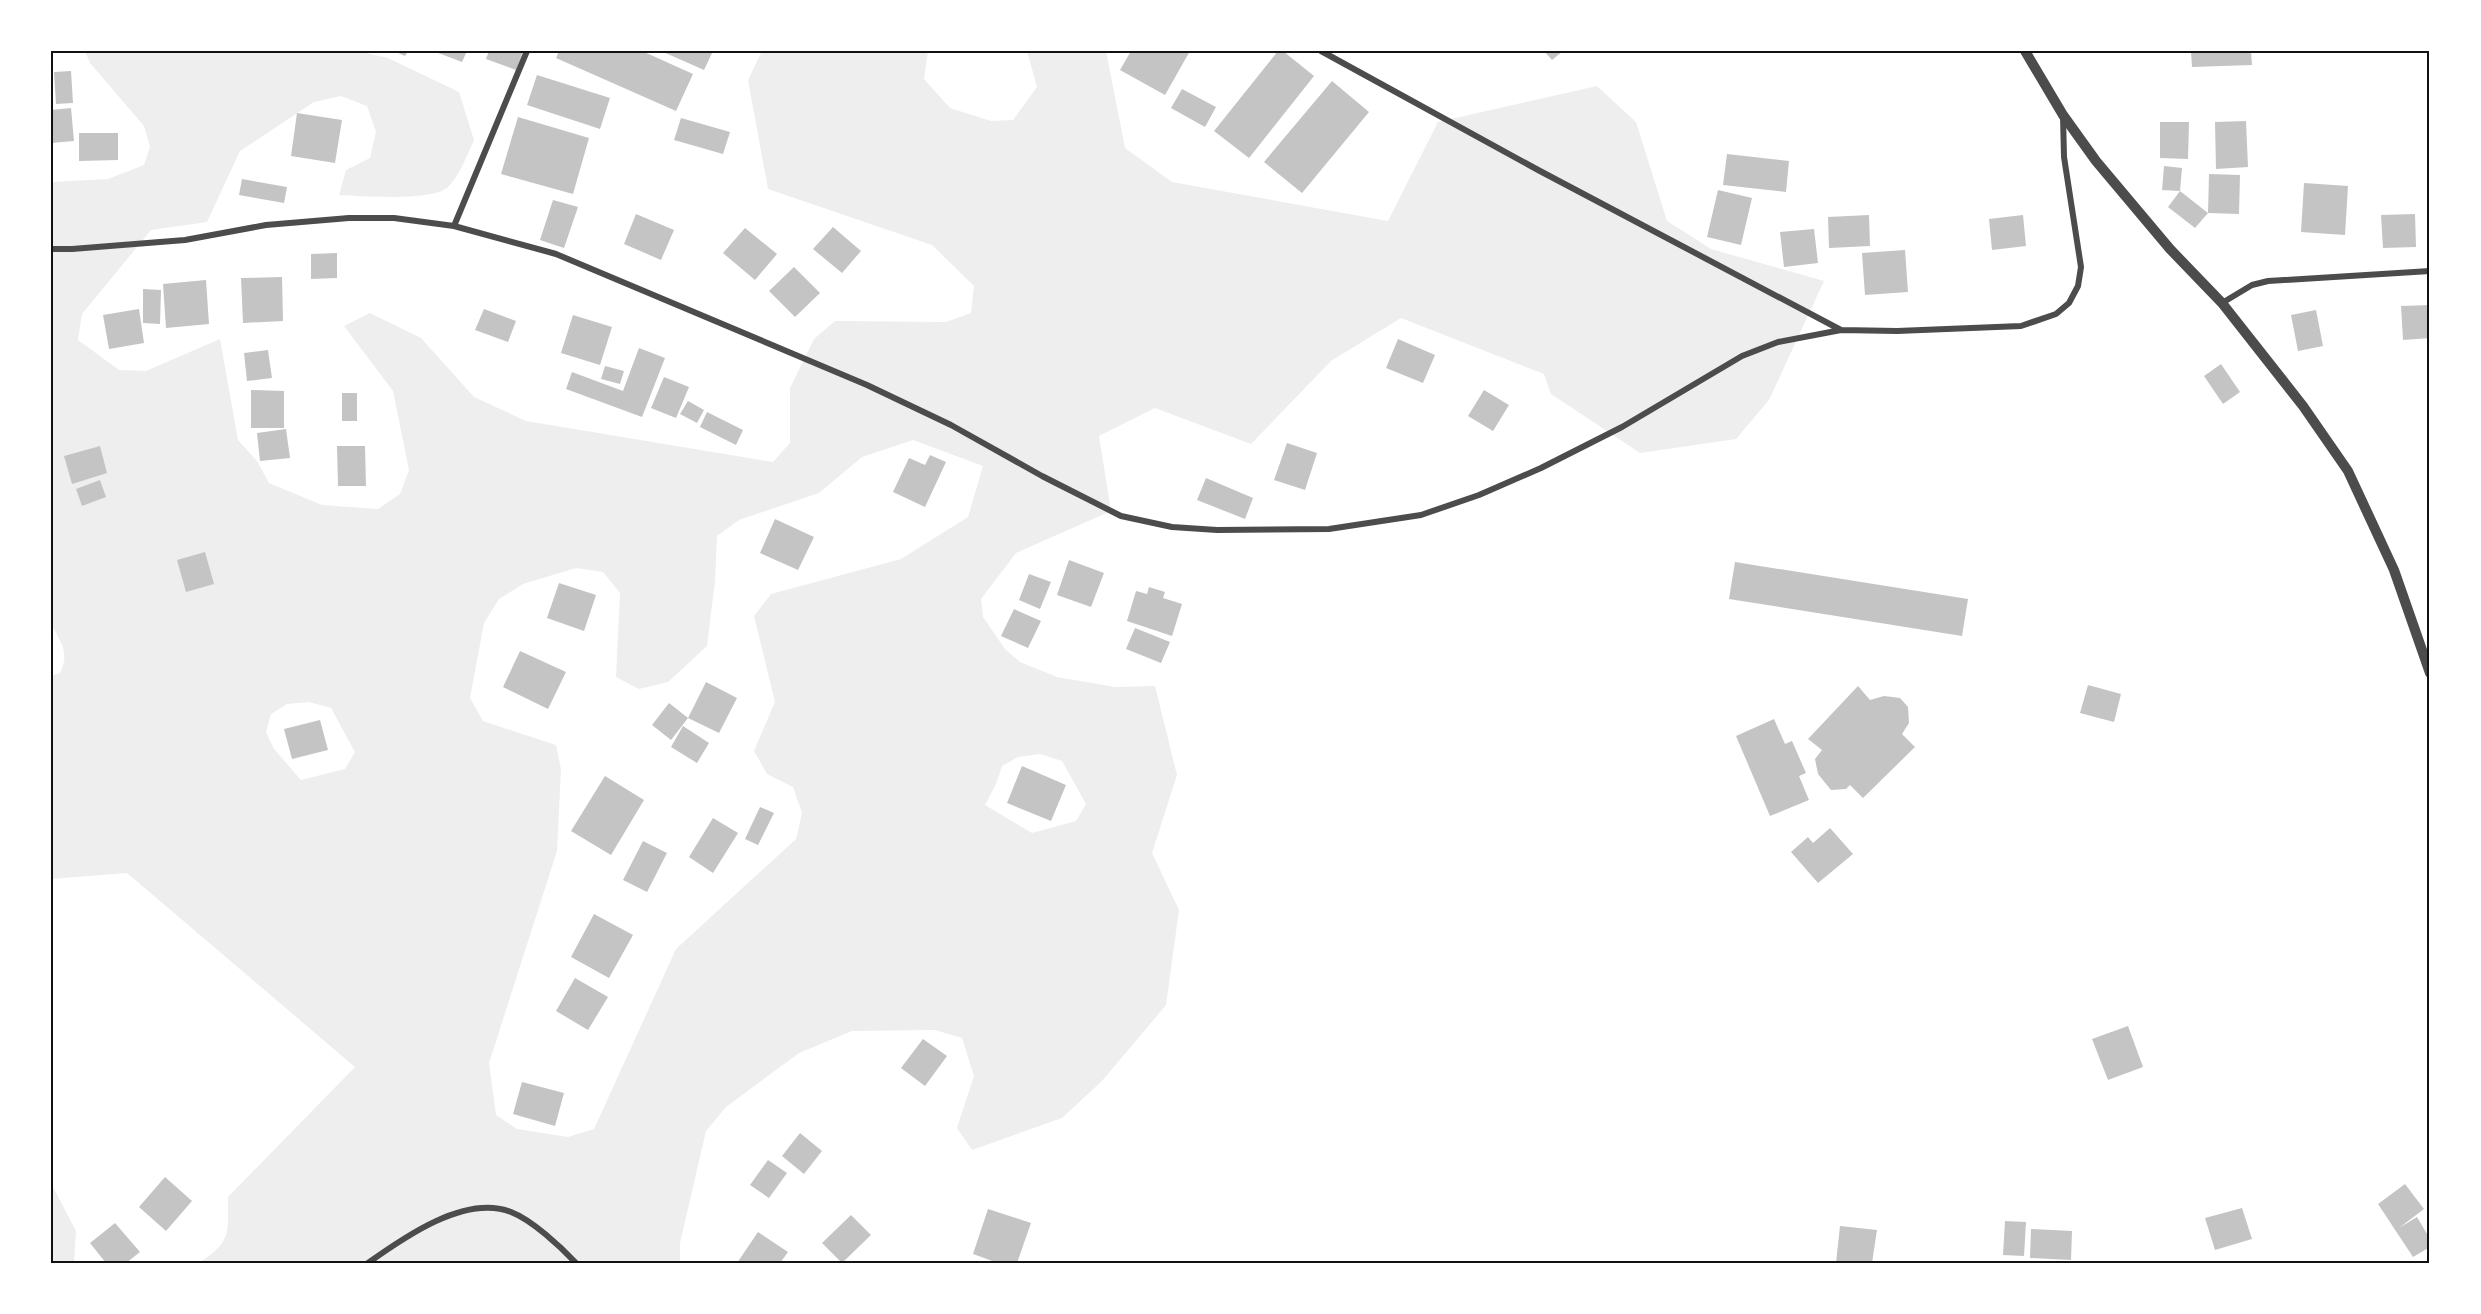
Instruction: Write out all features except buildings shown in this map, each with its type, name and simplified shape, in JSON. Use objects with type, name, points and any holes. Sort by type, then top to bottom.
[{"type":"street","points":[[454,226],[527,51]]},
{"type":"street","points":[[1321,51],[1490,144],[1841,330]]},
{"type":"street","points":[[2025,51],[2062,114],[2129,203],[2222,303],[2302,406],[2348,471],[2394,570],[2430,673]]},
{"type":"street","points":[[51,249],[185,240],[266,225],[350,218],[394,218],[454,226],[556,254],[867,385],[951,425],[1120,516],[1172,527],[1217,530],[1329,529],[1420,515],[1479,495],[1541,468],[1622,427],[1742,356],[1778,342],[1841,330],[1897,332],[2021,326],[2056,314],[2069,303],[2078,286],[2081,267],[2064,157],[2062,114]]},
{"type":"street","points":[[2222,303],[2252,285],[2268,280],[2430,271]]},
{"type":"street","points":[[368,1263],[405,1237],[446,1216],[482,1208],[510,1212],[556,1242],[576,1263]]},
{"type":"shaded area","points":[[85,51],[357,51],[388,58],[459,92],[474,140],[457,175],[449,186],[441,191],[397,197],[339,195],[346,170],[370,158],[376,132],[367,106],[341,96],[314,102],[240,151],[207,222],[151,230],[82,314],[78,340],[119,370],[146,371],[220,339],[238,440],[257,461],[269,483],[322,505],[378,509],[400,494],[409,470],[393,391],[344,326],[370,313],[421,338],[474,397],[526,421],[773,462],[790,443],[790,388],[814,339],[835,321],[946,322],[971,313],[974,286],[932,245],[768,189],[748,80],[762,51],[928,51],[924,79],[950,108],[991,121],[1013,120],[1037,87],[1027,51],[1106,51],[1125,148],[1172,182],[1388,221],[1438,122],[1597,86],[1636,122],[1667,221],[1711,249],[1824,281],[1769,400],[1736,439],[1640,453],[1551,394],[1544,374],[1401,318],[1331,361],[1251,444],[1155,408],[1099,436],[1111,511],[1016,553],[981,599],[983,617],[1005,649],[1020,662],[1057,677],[1115,687],[1155,686],[1177,775],[1152,853],[1179,910],[1166,1005],[1102,1081],[1062,1118],[972,1150],[957,1128],[974,1076],[962,1038],[935,1030],[852,1031],[799,1053],[726,1107],[706,1131],[680,1243],[680,1263],[199,1263],[223,1242],[228,1228],[228,1197],[355,1067],[127,873],[51,879],[51,676],[60,673],[64,653],[51,624],[51,182],[108,179],[144,165],[150,147],[144,126],[90,63]],"holes":[[[913,440],[983,466],[968,517],[901,559],[771,594],[754,616],[775,702],[754,751],[767,774],[793,787],[802,813],[796,839],[676,949],[594,1129],[568,1137],[517,1129],[496,1115],[489,1063],[557,851],[561,769],[556,745],[483,721],[470,698],[484,623],[499,599],[523,584],[576,568],[603,572],[620,593],[616,677],[639,689],[668,682],[707,646],[715,581],[717,536],[739,520],[819,493],[862,457]],[[309,702],[331,708],[355,752],[345,769],[301,780],[274,749],[266,732],[271,714],[287,704]],[[1040,754],[1062,761],[1086,804],[1076,821],[1032,833],[985,805],[1002,766],[1018,757]]]},
{"type":"shaded area","points":[[51,1183],[76,1231],[74,1263],[51,1263]]}]
